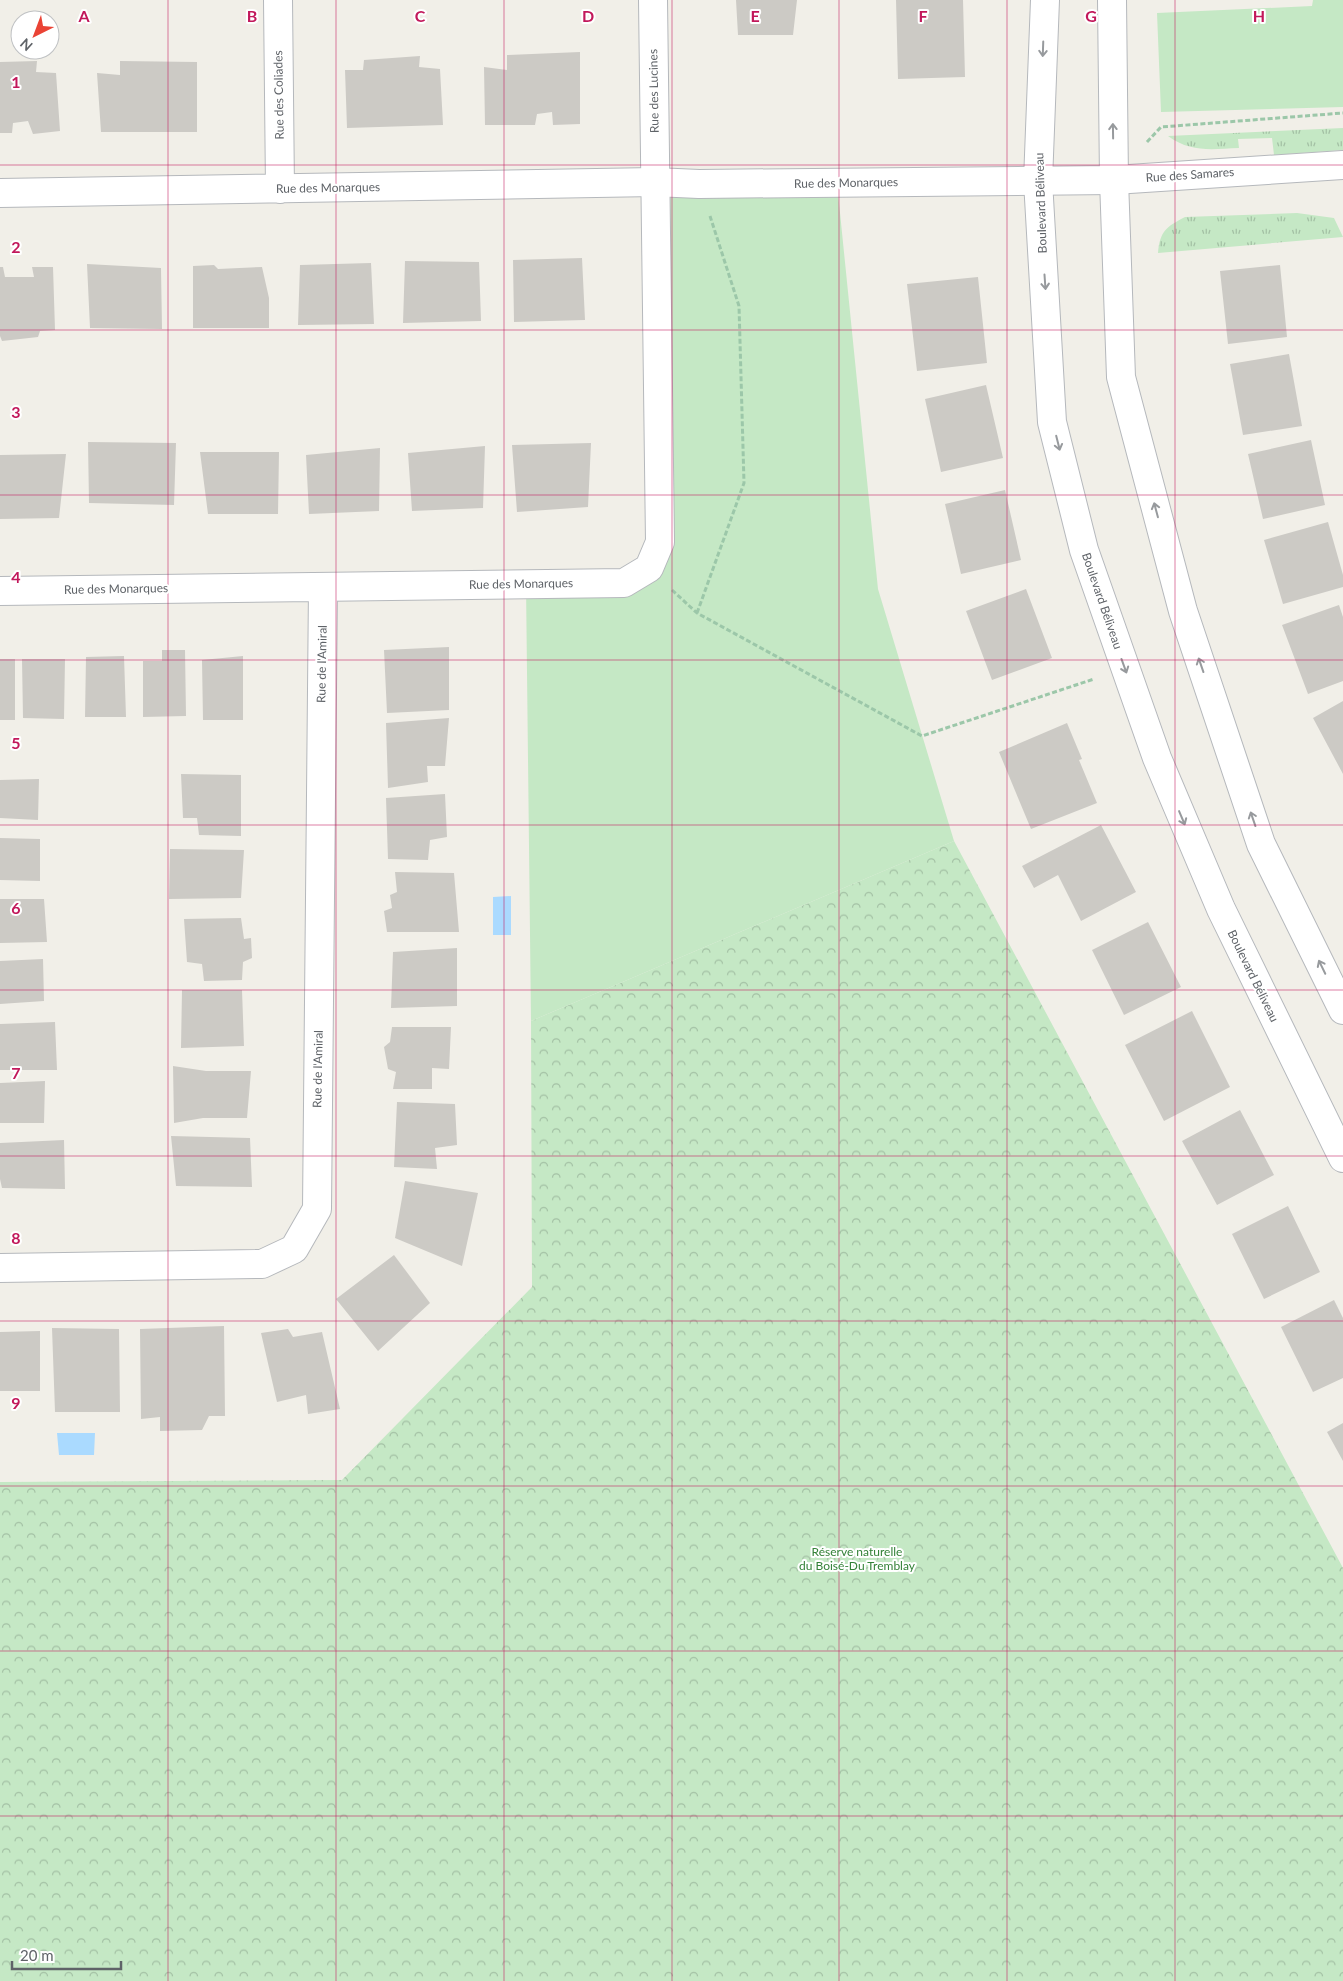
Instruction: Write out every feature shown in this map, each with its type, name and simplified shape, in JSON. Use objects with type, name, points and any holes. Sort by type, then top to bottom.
[{"type":"street","name":"Rue des Coliades","points":[[278,0],[280,189]]},
{"type":"street","name":"Rue des Lucines","points":[[653,0],[655,182]]},
{"type":"street","name":"Boulevard Béliveau","points":[[1045,0],[1038,181],[1052,422],[1084,550],[1158,758],[1221,910],[1343,1158]]},
{"type":"street","points":[[1112,0],[1114,180],[1121,377],[1183,611],[1262,844],[1343,1010]]},
{"type":"street","name":"Rue des Samares","points":[[1038,181],[1114,180],[1343,165]]},
{"type":"street","name":"Rue des Monarques","points":[[0,193],[655,182],[699,184],[1038,181]]},
{"type":"street","points":[[649,568],[660,542],[655,182]]},
{"type":"street","name":"Rue des Monarques","points":[[0,591],[624,583],[649,568]]},
{"type":"street","name":"Rue de l'Amiral","points":[[0,1268],[262,1264],[294,1249],[316,1209],[323,587]]},
{"type":"path","points":[[1114,180],[1161,127],[1343,113]]},
{"type":"path","points":[[697,612],[744,483],[739,306],[699,184]]},
{"type":"path","points":[[649,568],[697,612],[922,736],[1125,669]]},
{"type":"green space","points":[[1313,0],[1343,0],[1343,107],[1161,112],[1157,13],[1312,6]]},
{"type":"green space","points":[[1343,128],[1343,150],[1274,155],[1272,138],[1238,139],[1239,148],[1202,149],[1185,145],[1168,136]]},
{"type":"green space","points":[[655,182],[837,183],[878,589],[954,841],[531,1021],[526,584],[649,568]]},
{"type":"green space","points":[[1297,213],[1334,218],[1343,237],[1158,253],[1160,240],[1165,230],[1185,217]]},
{"type":"green space","name":"Réserve naturelle du Boisé-Du Tremblay","points":[[954,841],[1343,1568],[1343,1981],[0,1981],[0,1482],[342,1480],[532,1287],[531,1021]]},
{"type":"water","points":[[511,896],[511,935],[493,935],[493,897]]},
{"type":"water","points":[[57,1433],[95,1433],[94,1455],[59,1455]]},
{"type":"building","points":[[736,0],[797,0],[793,35],[738,35]]},
{"type":"building","points":[[896,0],[963,0],[965,77],[898,79]]},
{"type":"building","points":[[580,52],[580,124],[553,125],[552,112],[537,114],[535,125],[485,125],[484,67],[507,70],[507,55]]},
{"type":"building","points":[[420,56],[419,67],[440,69],[443,125],[347,128],[345,70],[363,70],[364,60]]},
{"type":"building","points":[[37,61],[36,72],[56,73],[60,131],[33,134],[28,121],[13,123],[12,133],[0,133],[0,62]]},
{"type":"building","points":[[120,61],[197,62],[197,132],[101,132],[97,73],[120,75]]},
{"type":"building","points":[[582,258],[585,320],[514,322],[513,260]]},
{"type":"building","points":[[405,261],[479,262],[481,321],[403,323]]},
{"type":"building","points":[[371,263],[374,324],[298,325],[300,265]]},
{"type":"building","points":[[87,264],[161,268],[162,329],[90,328]]},
{"type":"building","points":[[214,265],[218,269],[262,267],[269,298],[269,328],[193,328],[193,266]]},
{"type":"building","points":[[1280,265],[1287,337],[1228,344],[1220,271]]},
{"type":"building","points":[[0,267],[3,267],[5,277],[34,277],[32,267],[53,267],[55,330],[40,331],[38,337],[2,341],[0,336]]},
{"type":"building","points":[[978,277],[987,363],[917,371],[907,284]]},
{"type":"building","points":[[1289,354],[1302,426],[1243,435],[1230,364]]},
{"type":"building","points":[[986,385],[1003,458],[941,472],[925,399]]},
{"type":"building","points":[[1311,440],[1325,505],[1263,519],[1248,454]]},
{"type":"building","points":[[88,442],[176,443],[174,505],[89,503]]},
{"type":"building","points":[[591,443],[588,507],[517,512],[512,445]]},
{"type":"building","points":[[485,446],[483,508],[412,511],[408,453]]},
{"type":"building","points":[[380,448],[379,511],[309,514],[306,455]]},
{"type":"building","points":[[200,452],[279,452],[278,514],[208,514]]},
{"type":"building","points":[[66,454],[59,518],[0,519],[0,455]]},
{"type":"building","points":[[1005,490],[1021,560],[961,574],[945,504]]},
{"type":"building","points":[[1328,522],[1343,575],[1343,587],[1283,604],[1264,540]]},
{"type":"building","points":[[1026,589],[1052,658],[992,680],[966,611]]},
{"type":"building","points":[[1339,605],[1343,617],[1343,681],[1308,694],[1282,625]]},
{"type":"building","points":[[449,647],[449,710],[387,713],[384,650]]},
{"type":"building","points":[[162,650],[185,650],[186,716],[143,717],[143,661],[162,661]]},
{"type":"building","points":[[124,656],[126,717],[85,717],[86,657]]},
{"type":"building","points":[[243,656],[243,720],[203,720],[202,660]]},
{"type":"building","points":[[0,659],[15,659],[15,720],[0,720]]},
{"type":"building","points":[[22,659],[65,659],[64,719],[23,718]]},
{"type":"building","points":[[1343,701],[1343,774],[1313,718]]},
{"type":"building","points":[[449,718],[445,766],[427,766],[428,782],[388,788],[386,723]]},
{"type":"building","points":[[1067,723],[1082,759],[1079,760],[1097,803],[1031,829],[999,752]]},
{"type":"building","points":[[181,774],[241,775],[241,836],[199,835],[197,818],[183,818]]},
{"type":"building","points":[[39,779],[38,820],[0,818],[0,780]]},
{"type":"building","points":[[445,794],[447,837],[430,840],[428,860],[388,859],[386,798]]},
{"type":"building","points":[[1101,825],[1136,892],[1081,921],[1058,875],[1034,888],[1022,866]]},
{"type":"building","points":[[0,838],[40,839],[40,881],[0,880]]},
{"type":"building","points":[[170,849],[244,850],[241,898],[169,899]]},
{"type":"building","points":[[395,872],[454,873],[459,932],[387,932],[384,911],[392,908],[390,895],[397,892]]},
{"type":"building","points":[[0,899],[44,899],[47,942],[0,943]]},
{"type":"building","points":[[241,918],[244,939],[251,938],[252,958],[243,962],[242,980],[204,981],[202,964],[187,962],[184,919]]},
{"type":"building","points":[[1148,922],[1181,987],[1124,1015],[1092,950]]},
{"type":"building","points":[[457,948],[457,1006],[391,1008],[393,952]]},
{"type":"building","points":[[43,959],[44,1001],[0,1004],[0,961]]},
{"type":"building","points":[[182,990],[242,990],[244,1046],[181,1048]]},
{"type":"building","points":[[1192,1011],[1230,1087],[1164,1121],[1125,1045]]},
{"type":"building","points":[[55,1022],[57,1070],[0,1070],[0,1024]]},
{"type":"building","points":[[392,1027],[451,1027],[449,1069],[432,1068],[432,1089],[393,1089],[396,1072],[388,1069],[384,1047],[390,1042]]},
{"type":"building","points":[[173,1066],[206,1071],[251,1071],[247,1118],[203,1118],[174,1123]]},
{"type":"building","points":[[45,1081],[44,1123],[0,1123],[0,1083]]},
{"type":"building","points":[[397,1102],[455,1104],[457,1145],[435,1148],[437,1169],[394,1167]]},
{"type":"building","points":[[1240,1110],[1274,1175],[1217,1205],[1182,1141]]},
{"type":"building","points":[[171,1136],[250,1138],[252,1187],[176,1186]]},
{"type":"building","points":[[64,1140],[65,1189],[2,1188],[0,1179],[0,1143]]},
{"type":"building","points":[[405,1181],[478,1193],[462,1266],[395,1238]]},
{"type":"building","points":[[1288,1206],[1320,1272],[1264,1299],[1232,1234]]},
{"type":"building","points":[[394,1255],[430,1303],[378,1351],[336,1299]]},
{"type":"building","points":[[1334,1300],[1343,1318],[1343,1378],[1313,1392],[1281,1327]]},
{"type":"building","points":[[224,1326],[225,1416],[209,1416],[202,1430],[160,1431],[160,1417],[141,1419],[140,1329]]},
{"type":"building","points":[[52,1328],[119,1329],[120,1412],[55,1412]]},
{"type":"building","points":[[288,1329],[293,1337],[322,1332],[340,1409],[308,1414],[306,1395],[277,1402],[261,1333]]},
{"type":"building","points":[[40,1331],[40,1391],[0,1391],[0,1332]]},
{"type":"building","points":[[1343,1423],[1343,1461],[1327,1432]]}]
